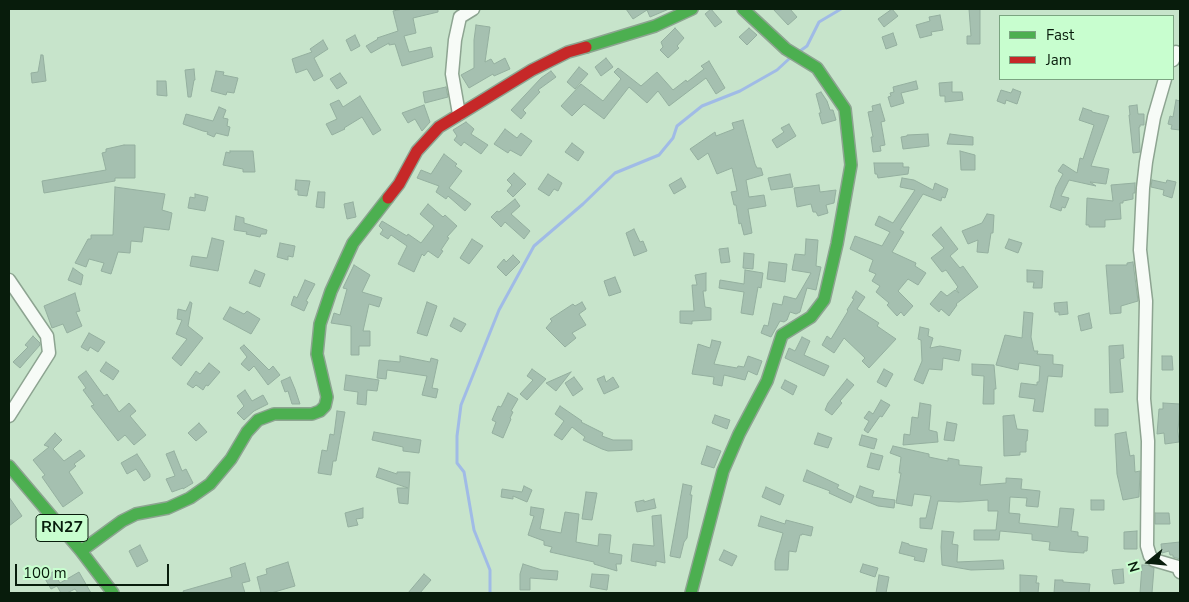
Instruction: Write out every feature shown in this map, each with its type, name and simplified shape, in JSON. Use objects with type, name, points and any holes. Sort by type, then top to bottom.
[{"type":"street","points":[[459,114],[452,74],[455,40],[460,17],[473,9]]},
{"type":"street","points":[[81,551],[122,521],[136,514],[168,508],[190,498],[210,484],[231,459],[247,432],[258,420],[274,414],[312,414],[320,411],[325,406],[327,397],[317,354],[320,324],[331,291],[353,243],[399,184],[417,151],[439,126],[532,70],[568,52],[655,26],[692,9]]},
{"type":"street","points":[[691,593],[724,471],[739,434],[767,381],[782,335],[811,317],[824,300],[837,244],[851,164],[845,109],[817,68],[786,49],[743,9]]},
{"type":"street","points":[[1166,80],[1154,117],[1146,162],[1140,250],[1146,301],[1144,399],[1148,441],[1147,546],[1150,556],[1154,560],[1178,567],[1180,572]]},
{"type":"street","points":[[9,280],[47,336],[49,353],[9,416]]},
{"type":"street","name":"RN27","points":[[9,466],[81,551],[113,593]]},
{"type":"building","points":[[403,9],[438,9],[438,12],[413,18],[416,33],[404,36],[409,52],[431,47],[433,57],[402,66],[395,44],[389,45],[389,43],[371,53],[366,46],[377,38],[398,31],[393,11]]},
{"type":"building","points":[[626,9],[669,9],[650,17],[647,10],[633,19]]},
{"type":"building","points":[[711,9],[722,22],[715,27],[705,14]]},
{"type":"building","points":[[773,9],[790,9],[797,17],[788,25]]},
{"type":"building","points":[[892,9],[898,16],[884,27],[878,19]]},
{"type":"building","points":[[969,9],[980,9],[980,44],[967,44],[967,36],[971,36]]},
{"type":"building","points":[[940,15],[943,30],[931,32],[932,35],[920,38],[916,25],[930,21],[929,17]]},
{"type":"building","points":[[476,25],[490,27],[485,62],[491,59],[494,64],[505,58],[510,69],[494,76],[493,74],[469,88],[461,75],[474,68]]},
{"type":"building","points":[[675,28],[684,38],[677,46],[679,48],[668,58],[660,50],[663,47],[661,42]]},
{"type":"building","points":[[749,28],[757,35],[747,45],[739,37]]},
{"type":"building","points":[[893,33],[897,45],[886,49],[882,37]]},
{"type":"building","points":[[355,35],[360,46],[351,51],[346,40]]},
{"type":"building","points":[[323,40],[328,49],[314,58],[323,76],[314,81],[307,69],[296,73],[292,59],[312,52],[310,49]]},
{"type":"building","points":[[41,55],[43,55],[46,81],[32,83],[31,73],[38,72]]},
{"type":"building","points":[[606,58],[613,67],[601,76],[595,67]]},
{"type":"building","points":[[709,61],[725,88],[716,94],[706,78],[669,106],[658,91],[647,103],[629,87],[604,119],[584,104],[572,116],[561,106],[581,84],[603,101],[621,79],[614,72],[618,68],[641,86],[657,72],[673,90],[704,69],[701,66]]},
{"type":"building","points":[[579,67],[588,74],[575,89],[567,82]]},
{"type":"building","points":[[194,69],[195,80],[191,97],[188,97],[185,70]]},
{"type":"building","points":[[216,71],[224,72],[223,75],[238,78],[234,93],[227,92],[226,95],[211,91]]},
{"type":"building","points":[[551,71],[556,77],[538,90],[540,92],[523,110],[526,113],[521,119],[511,110],[541,78]]},
{"type":"building","points":[[340,73],[347,83],[337,89],[330,79]]},
{"type":"building","points":[[157,81],[166,81],[167,96],[157,95]]},
{"type":"building","points":[[916,81],[918,89],[901,93],[904,103],[891,107],[888,97],[891,96],[890,93],[894,92],[893,87]]},
{"type":"building","points":[[952,82],[952,92],[962,92],[963,100],[945,102],[945,96],[940,96],[939,83]]},
{"type":"building","points":[[446,87],[448,97],[425,103],[423,92]]},
{"type":"building","points":[[1013,89],[1021,92],[1017,104],[1006,100],[1005,104],[997,101],[1001,90],[1011,93]]},
{"type":"building","points":[[821,92],[830,110],[833,110],[836,120],[822,124],[816,94]]},
{"type":"building","points":[[360,96],[381,130],[373,135],[362,117],[345,129],[332,135],[326,124],[337,119],[330,104],[339,100],[343,107]]},
{"type":"building","points":[[1176,100],[1180,101],[1180,130],[1171,129],[1172,125],[1168,124],[1170,116],[1173,117]]},
{"type":"building","points":[[880,104],[885,121],[881,122],[885,145],[880,146],[881,151],[873,152],[871,137],[873,137],[868,112],[873,111],[872,106]]},
{"type":"building","points":[[424,105],[430,122],[422,131],[415,119],[408,123],[402,113]]},
{"type":"building","points":[[1137,105],[1138,114],[1144,114],[1144,125],[1139,127],[1140,152],[1133,153],[1129,106]]},
{"type":"building","points":[[219,107],[226,110],[223,118],[228,119],[227,126],[230,127],[228,136],[216,133],[214,137],[207,134],[208,132],[183,124],[186,114],[213,121]]},
{"type":"building","points":[[1083,108],[1109,116],[1091,166],[1109,169],[1106,184],[1090,182],[1096,186],[1069,180],[1061,196],[1069,198],[1065,208],[1062,207],[1061,211],[1050,207],[1056,187],[1063,174],[1058,171],[1063,164],[1077,173],[1080,158],[1083,159],[1094,125],[1079,120]]},
{"type":"building","points":[[743,120],[755,164],[757,168],[761,168],[763,175],[746,180],[749,197],[764,195],[766,206],[748,209],[752,233],[744,235],[741,223],[739,224],[736,205],[734,205],[731,192],[737,191],[732,168],[717,174],[708,153],[698,160],[690,149],[715,132],[716,136],[734,129],[732,123]]},
{"type":"building","points":[[466,122],[474,129],[471,134],[488,145],[481,154],[464,142],[461,146],[454,140],[457,136],[453,130]]},
{"type":"building","points":[[789,124],[796,136],[777,148],[772,140],[784,132],[781,128]]},
{"type":"building","points":[[505,129],[517,138],[521,133],[532,141],[521,156],[510,150],[508,153],[494,144]]},
{"type":"building","points":[[928,134],[929,146],[903,149],[901,137]]},
{"type":"building","points":[[950,134],[973,137],[973,145],[947,144]]},
{"type":"building","points":[[572,143],[584,152],[578,161],[565,152]]},
{"type":"building","points":[[124,145],[135,145],[135,178],[115,178],[115,181],[44,193],[42,181],[106,170],[102,153],[106,152],[106,149]]},
{"type":"building","points":[[230,151],[253,151],[255,172],[243,172],[243,169],[223,165],[226,152],[230,153]]},
{"type":"building","points":[[960,151],[975,155],[975,170],[961,170]]},
{"type":"building","points":[[444,154],[457,164],[455,166],[462,171],[449,188],[471,204],[465,211],[448,196],[446,199],[436,192],[439,186],[417,178],[421,170],[431,174]]},
{"type":"building","points":[[874,163],[903,163],[903,167],[909,167],[908,174],[878,178],[877,174],[875,174]]},
{"type":"building","points":[[514,173],[526,184],[513,197],[507,191],[512,185],[507,180]]},
{"type":"building","points":[[548,174],[562,183],[558,191],[554,189],[549,196],[538,189]]},
{"type":"building","points":[[790,174],[793,187],[771,190],[768,178]]},
{"type":"building","points":[[681,178],[686,187],[674,194],[669,185]]},
{"type":"building","points":[[902,178],[914,180],[933,190],[935,183],[948,189],[945,198],[942,197],[941,201],[923,194],[900,230],[904,232],[892,252],[916,263],[915,266],[926,273],[918,285],[908,279],[898,291],[913,306],[904,316],[901,312],[897,316],[887,305],[889,303],[876,292],[880,286],[872,281],[876,274],[869,271],[873,260],[850,249],[855,236],[882,246],[890,232],[875,225],[879,216],[893,223],[915,190],[900,187]]},
{"type":"building","points":[[296,180],[310,181],[307,196],[298,195],[298,190],[295,190]]},
{"type":"building","points":[[1152,180],[1166,183],[1167,180],[1176,182],[1172,198],[1163,195],[1164,190],[1151,187]]},
{"type":"building","points":[[1135,183],[1133,199],[1120,203],[1121,219],[1105,220],[1105,227],[1089,227],[1089,225],[1086,225],[1087,198],[1113,201],[1111,185]]},
{"type":"building","points":[[819,185],[820,192],[836,190],[834,203],[826,205],[828,213],[818,216],[816,212],[813,212],[811,204],[797,207],[794,188]]},
{"type":"building","points":[[115,187],[165,194],[162,210],[172,213],[169,230],[144,227],[142,242],[131,241],[130,253],[118,252],[111,274],[101,271],[104,263],[89,259],[86,267],[75,263],[88,239],[91,239],[91,235],[113,235]]},
{"type":"building","points":[[318,192],[325,192],[324,208],[316,207]]},
{"type":"building","points":[[195,194],[208,197],[205,211],[188,208],[190,197],[195,198]]},
{"type":"building","points":[[515,199],[520,206],[511,214],[530,231],[524,239],[505,222],[501,227],[491,217]]},
{"type":"building","points":[[353,202],[356,217],[347,219],[344,204]]},
{"type":"building","points":[[428,204],[443,217],[445,215],[457,226],[447,237],[449,238],[438,258],[428,251],[424,256],[422,254],[414,272],[398,264],[407,246],[391,235],[388,239],[380,234],[383,230],[379,226],[382,221],[421,243],[434,226],[420,214]]},
{"type":"building","points":[[987,214],[994,215],[993,233],[991,233],[988,253],[977,252],[978,240],[968,244],[962,231],[982,223]]},
{"type":"building","points":[[236,216],[244,218],[244,223],[267,230],[266,234],[261,234],[260,237],[234,230]]},
{"type":"building","points":[[941,227],[958,249],[950,256],[960,268],[963,266],[978,287],[956,304],[949,316],[941,309],[939,312],[930,304],[941,291],[947,296],[955,290],[959,293],[956,289],[958,287],[946,270],[942,272],[931,258],[944,248],[932,235]]},
{"type":"building","points":[[634,229],[640,242],[643,241],[647,251],[634,256],[626,233]]},
{"type":"building","points":[[212,238],[224,241],[218,271],[190,266],[192,256],[207,258]]},
{"type":"building","points":[[472,239],[483,246],[469,264],[460,258]]},
{"type":"building","points":[[806,239],[818,240],[816,266],[821,267],[816,290],[807,288],[800,312],[796,314],[790,312],[787,320],[784,322],[780,321],[771,337],[761,333],[764,325],[768,326],[773,303],[782,305],[784,296],[796,299],[811,273],[792,270],[795,254],[805,255]]},
{"type":"building","points":[[1009,239],[1022,243],[1018,253],[1005,248]]},
{"type":"building","points":[[280,243],[295,246],[293,257],[288,256],[288,260],[277,257]]},
{"type":"building","points":[[728,248],[730,262],[721,263],[719,249]]},
{"type":"building","points":[[744,253],[754,254],[753,269],[743,268]]},
{"type":"building","points":[[513,255],[520,262],[506,276],[497,267],[504,259],[506,262]]},
{"type":"building","points":[[769,262],[787,264],[785,282],[767,279]]},
{"type":"building","points":[[1133,262],[1138,301],[1121,306],[1121,313],[1110,314],[1106,265],[1127,265],[1127,263]]},
{"type":"building","points":[[354,265],[370,275],[362,292],[382,298],[379,307],[369,304],[363,331],[370,331],[370,346],[359,346],[359,355],[351,355],[351,326],[331,323],[334,313],[340,315],[347,289],[343,288]]},
{"type":"building","points":[[73,268],[83,275],[81,285],[68,280]]},
{"type":"building","points":[[255,270],[265,274],[260,287],[249,283]]},
{"type":"building","points":[[745,270],[763,273],[761,288],[758,287],[753,315],[741,313],[744,292],[719,288],[720,280],[744,284]]},
{"type":"building","points":[[1027,270],[1043,271],[1042,288],[1033,288],[1034,282],[1027,282]]},
{"type":"building","points":[[706,273],[706,291],[703,291],[705,307],[711,308],[711,320],[692,321],[692,324],[680,323],[680,311],[694,311],[692,285],[697,285],[695,275]]},
{"type":"building","points":[[615,277],[621,292],[609,296],[604,281]]},
{"type":"building","points":[[305,280],[315,284],[306,301],[308,302],[304,311],[291,305],[294,296],[297,298]]},
{"type":"building","points":[[856,291],[865,297],[857,309],[879,323],[877,326],[896,339],[869,368],[862,361],[865,358],[844,338],[834,353],[822,345],[827,336],[831,339],[848,311]]},
{"type":"building","points":[[75,293],[80,311],[76,312],[82,326],[67,333],[63,324],[52,328],[44,306]]},
{"type":"building","points":[[190,302],[192,303],[188,326],[203,338],[181,366],[172,358],[187,339],[176,334],[182,320],[177,319],[178,309],[186,311]]},
{"type":"building","points":[[427,302],[437,306],[427,336],[417,333]]},
{"type":"building","points":[[582,302],[586,309],[579,314],[586,325],[572,333],[576,338],[565,347],[546,328],[552,321],[550,319],[573,304],[575,306]]},
{"type":"building","points":[[1067,302],[1068,314],[1059,315],[1059,312],[1055,312],[1054,303]]},
{"type":"building","points":[[230,307],[244,314],[247,311],[260,319],[251,334],[223,319]]},
{"type":"building","points":[[1024,312],[1033,313],[1031,337],[1034,351],[1038,351],[1037,354],[1053,355],[1053,364],[1063,365],[1062,377],[1048,376],[1043,412],[1033,411],[1035,399],[1019,397],[1021,383],[1037,385],[1037,382],[1039,382],[1040,366],[1019,363],[1018,370],[996,365],[1005,335],[1022,338]]},
{"type":"building","points":[[1089,313],[1092,328],[1081,331],[1078,316]]},
{"type":"building","points":[[454,318],[466,324],[461,332],[450,326]]},
{"type":"building","points":[[920,327],[929,329],[928,336],[933,338],[930,348],[940,346],[961,350],[959,361],[943,358],[942,370],[929,369],[923,384],[914,380],[922,361],[921,340],[918,339]]},
{"type":"building","points":[[89,333],[105,342],[98,352],[90,347],[88,351],[81,347]]},
{"type":"building","points":[[33,336],[40,345],[20,368],[13,362],[28,347],[25,345]]},
{"type":"building","points":[[802,337],[810,341],[804,355],[829,366],[824,376],[785,358],[789,348],[795,351]]},
{"type":"building","points":[[712,340],[721,342],[714,364],[737,368],[738,366],[744,367],[748,356],[762,361],[757,375],[748,371],[745,380],[724,375],[722,386],[713,384],[714,377],[692,374],[698,344],[710,348]]},
{"type":"building","points":[[244,345],[269,370],[273,366],[280,375],[268,385],[254,366],[249,371],[241,364],[247,357],[240,348]]},
{"type":"building","points":[[1123,345],[1124,358],[1120,359],[1123,392],[1110,393],[1109,346]]},
{"type":"building","points":[[400,356],[430,362],[431,358],[438,360],[432,388],[438,389],[436,398],[422,395],[427,376],[387,370],[386,379],[377,378],[379,360],[400,362]]},
{"type":"building","points":[[1162,356],[1172,356],[1173,370],[1162,370]]},
{"type":"building","points":[[106,362],[119,371],[113,380],[100,371]]},
{"type":"building","points":[[209,363],[220,372],[208,386],[206,385],[203,390],[196,385],[193,388],[187,384],[196,371],[200,374]]},
{"type":"building","points":[[972,364],[994,365],[996,389],[994,389],[994,404],[983,404],[984,376],[972,375]]},
{"type":"building","points":[[532,369],[546,379],[527,400],[520,394],[533,380],[527,376]]},
{"type":"building","points":[[884,369],[893,374],[886,387],[877,382]]},
{"type":"building","points":[[86,371],[104,396],[107,394],[119,412],[129,403],[136,411],[130,416],[146,435],[134,445],[125,435],[118,441],[91,406],[94,405],[83,390],[86,388],[78,377]]},
{"type":"building","points":[[571,372],[556,391],[546,383]]},
{"type":"building","points":[[346,375],[379,380],[377,391],[367,390],[366,405],[357,404],[358,392],[344,390]]},
{"type":"building","points":[[604,376],[606,382],[613,377],[619,387],[604,394],[597,379]]},
{"type":"building","points":[[290,377],[300,404],[292,404],[288,391],[285,392],[281,381]]},
{"type":"building","points":[[574,377],[583,389],[573,396],[565,383]]},
{"type":"building","points":[[847,379],[854,385],[840,401],[842,403],[832,415],[825,410],[828,403]]},
{"type":"building","points":[[785,380],[797,386],[793,395],[781,388]]},
{"type":"building","points":[[245,390],[252,401],[263,395],[268,404],[254,411],[244,420],[237,413],[244,406],[237,396]]},
{"type":"building","points":[[508,393],[518,399],[511,411],[513,412],[511,419],[503,438],[492,433],[496,422],[492,420],[498,406],[501,407]]},
{"type":"building","points":[[881,400],[890,405],[868,433],[864,430],[869,421],[864,418],[869,411],[873,414]]},
{"type":"building","points":[[920,403],[931,405],[929,430],[937,432],[938,442],[903,445],[904,434],[910,435],[912,417],[918,418]]},
{"type":"building","points":[[1163,403],[1180,404],[1179,442],[1165,444],[1164,433],[1157,434],[1159,409],[1163,409]]},
{"type":"building","points":[[560,406],[581,422],[603,433],[602,436],[613,440],[632,440],[632,450],[608,451],[602,449],[583,440],[585,437],[572,427],[562,440],[554,435],[564,421],[555,414]]},
{"type":"building","points":[[1095,409],[1108,409],[1108,426],[1095,426]]},
{"type":"building","points":[[337,411],[345,412],[336,461],[333,461],[331,475],[318,473],[322,450],[327,451],[330,434],[334,435]]},
{"type":"building","points":[[715,415],[730,420],[727,429],[712,423]]},
{"type":"building","points":[[1014,415],[1017,429],[1028,430],[1026,452],[1020,452],[1020,455],[1004,456],[1003,416]]},
{"type":"building","points":[[947,422],[957,424],[954,441],[944,440]]},
{"type":"building","points":[[199,423],[207,432],[196,441],[188,433]]},
{"type":"building","points":[[374,432],[421,440],[419,453],[403,451],[403,447],[372,440]]},
{"type":"building","points":[[1126,432],[1130,456],[1134,455],[1135,472],[1140,471],[1139,497],[1123,500],[1117,474],[1115,434]]},
{"type":"building","points":[[55,433],[62,440],[53,449],[64,461],[80,450],[85,456],[74,464],[76,466],[69,472],[83,493],[63,507],[42,477],[45,475],[33,460],[49,447],[44,445]]},
{"type":"building","points":[[818,433],[832,438],[828,448],[814,444]]},
{"type":"building","points":[[862,435],[877,439],[874,449],[859,445]]},
{"type":"building","points":[[707,446],[721,451],[714,468],[701,464]]},
{"type":"building","points":[[893,446],[929,454],[929,457],[948,461],[948,458],[959,460],[959,465],[982,467],[980,485],[1006,483],[1006,478],[1022,479],[1021,489],[1040,491],[1038,507],[1026,506],[1027,498],[1010,497],[1009,513],[1020,514],[1019,523],[1058,527],[1060,508],[1074,509],[1071,531],[1078,532],[1078,536],[1088,537],[1087,551],[1084,551],[1084,553],[1049,550],[1050,542],[1032,540],[1032,534],[1000,531],[999,540],[974,540],[974,530],[996,530],[998,511],[988,511],[988,500],[938,501],[932,529],[920,528],[920,518],[926,518],[931,496],[914,494],[912,506],[896,503],[901,473],[899,473],[901,457],[890,453]]},
{"type":"building","points":[[174,451],[182,471],[186,469],[193,483],[183,489],[172,492],[166,479],[175,476],[166,454]]},
{"type":"building","points":[[871,453],[883,456],[879,470],[867,467]]},
{"type":"building","points":[[137,454],[150,474],[150,477],[144,481],[136,469],[127,474],[121,463]]},
{"type":"building","points":[[379,468],[397,474],[397,472],[410,472],[408,504],[399,503],[397,488],[408,488],[376,477]]},
{"type":"building","points":[[807,470],[839,485],[837,488],[854,496],[851,503],[829,493],[830,491],[803,481]]},
{"type":"building","points":[[683,484],[692,486],[690,495],[692,495],[687,538],[684,542],[680,558],[670,556]]},
{"type":"building","points":[[524,486],[532,490],[527,502],[513,496],[513,499],[501,497],[502,489],[522,492]]},
{"type":"building","points":[[860,486],[874,491],[872,497],[895,500],[894,508],[878,506],[856,497]]},
{"type":"building","points":[[766,487],[784,495],[780,505],[762,497]]},
{"type":"building","points":[[586,492],[597,493],[592,520],[582,519]]},
{"type":"building","points":[[9,497],[22,516],[9,526]]},
{"type":"building","points":[[654,499],[656,508],[637,512],[635,502]]},
{"type":"building","points":[[1091,500],[1104,500],[1104,510],[1091,510]]},
{"type":"building","points":[[531,507],[544,509],[540,529],[561,533],[565,512],[579,514],[576,542],[598,546],[599,534],[611,535],[609,553],[622,555],[621,564],[616,564],[617,571],[594,564],[594,562],[550,552],[552,547],[544,545],[544,541],[528,535],[534,516],[530,515]]},
{"type":"building","points":[[363,508],[363,518],[356,519],[358,525],[348,527],[345,513]]},
{"type":"building","points":[[1155,513],[1169,513],[1170,524],[1155,524]]},
{"type":"building","points":[[661,515],[665,563],[656,561],[656,566],[631,561],[633,544],[654,546],[652,516]]},
{"type":"building","points":[[761,516],[785,524],[786,520],[813,527],[811,536],[800,535],[796,552],[789,551],[788,570],[775,570],[775,561],[783,533],[758,526]]},
{"type":"building","points":[[942,531],[954,532],[952,544],[958,545],[957,562],[1003,560],[1004,569],[971,570],[942,565]]},
{"type":"building","points":[[1137,531],[1137,549],[1124,549],[1124,532]]},
{"type":"building","points":[[902,542],[927,549],[924,562],[914,560],[915,557],[899,553]]},
{"type":"building","points":[[1180,542],[1180,559],[1170,555],[1169,551],[1162,553],[1161,544]]},
{"type":"building","points":[[140,545],[148,561],[137,567],[129,551]]},
{"type":"building","points":[[724,550],[737,556],[732,566],[719,560]]},
{"type":"building","points":[[288,562],[295,586],[271,593],[261,593],[257,577],[267,574],[266,569]]},
{"type":"building","points":[[245,563],[250,581],[242,583],[245,593],[184,593],[183,591],[232,577],[230,568]]},
{"type":"building","points":[[523,564],[542,570],[558,571],[557,580],[530,578],[530,590],[520,590],[520,574]]},
{"type":"building","points":[[863,564],[878,568],[875,577],[860,572]]},
{"type":"building","points":[[1142,565],[1154,568],[1152,593],[1140,593]]},
{"type":"building","points":[[1123,569],[1124,583],[1114,584],[1112,570]]},
{"type":"building","points":[[53,572],[60,583],[79,572],[91,593],[78,593],[75,589],[67,593],[61,593],[57,586],[51,589],[44,577]]},
{"type":"building","points":[[424,574],[431,580],[420,593],[408,593]]},
{"type":"building","points":[[592,574],[609,575],[607,590],[590,587]]},
{"type":"building","points":[[879,575],[889,577],[886,593],[876,593]]},
{"type":"building","points":[[1020,575],[1037,576],[1036,583],[1039,583],[1038,593],[1020,593]]},
{"type":"building","points":[[1055,580],[1090,584],[1089,593],[1054,593]]},
{"type":"waterway","points":[[800,51],[807,46],[819,22],[841,9]]},
{"type":"waterway","points":[[490,593],[490,570],[474,530],[464,472],[457,463],[457,436],[461,405],[499,310],[534,246],[583,204],[615,173],[659,155],[673,138],[677,126],[702,106],[740,91],[777,70],[790,58]]},
{"type":"traffic: fast","points":[[586,47],[655,26],[692,9]]},
{"type":"traffic: fast","points":[[691,593],[723,471],[739,434],[767,381],[782,335],[811,317],[824,300],[837,244],[851,165],[845,109],[817,68],[786,49],[743,9]]},
{"type":"traffic: fast","points":[[81,551],[122,521],[136,514],[168,508],[190,498],[210,484],[231,459],[247,432],[258,420],[274,414],[312,414],[320,411],[325,406],[327,397],[317,354],[320,324],[331,291],[353,243],[388,198]]},
{"type":"traffic: fast","points":[[9,466],[81,551],[113,593]]},
{"type":"traffic: jam","points":[[388,198],[399,184],[417,151],[439,127],[532,70],[568,52],[586,47]]}]
